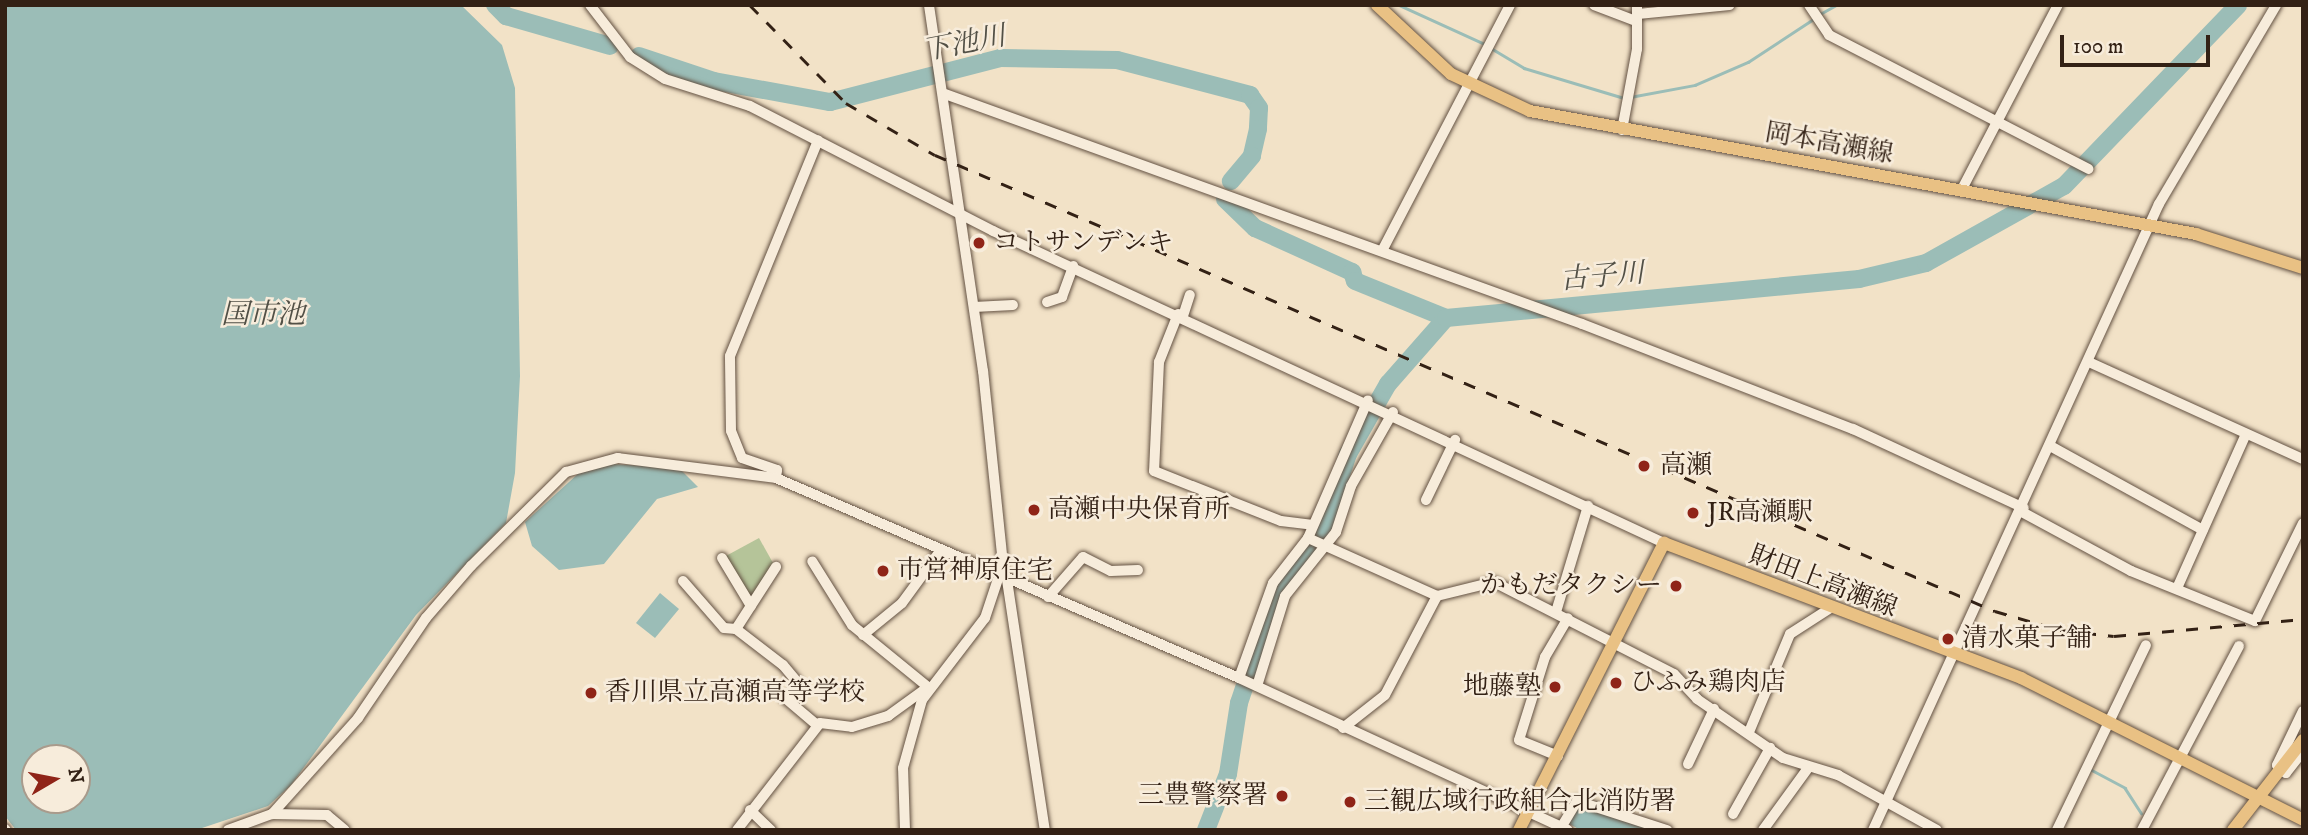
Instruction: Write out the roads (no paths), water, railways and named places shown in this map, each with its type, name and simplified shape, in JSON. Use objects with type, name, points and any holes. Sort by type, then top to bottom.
[{"type":"main road","name":"岡本高瀬線","points":[[1377,5],[1426,57],[1468,83],[1530,111],[1622,131],[2149,225],[2227,241],[2302,266]]},
{"type":"main road","name":"財田上高瀬線","points":[[1664,543],[1954,657],[2021,678],[2303,820]]},
{"type":"main road","points":[[1519,830],[1664,543]]},
{"type":"main road","points":[[2235,828],[2303,740]]},
{"type":"street","points":[[590,5],[630,57],[665,79],[750,106],[957,211],[1455,440],[1664,543]]},
{"type":"street","points":[[929,5],[945,93],[957,211],[974,307],[1002,577],[1045,830]]},
{"type":"street","points":[[1383,249],[1510,5]]},
{"type":"street","points":[[1594,5],[1637,13],[1730,5]]},
{"type":"street","points":[[1810,5],[1829,35],[2089,169]]},
{"type":"street","points":[[1961,191],[1995,120],[2058,5]]},
{"type":"street","points":[[1873,830],[2091,363],[2149,225],[2276,5]]},
{"type":"street","points":[[1622,131],[1637,13]]},
{"type":"street","points":[[945,93],[1383,249],[1853,429],[2023,510],[2131,571],[2178,586],[2255,621],[2303,523]]},
{"type":"street","points":[[776,478],[777,470],[742,458],[731,431],[730,356],[818,140]]},
{"type":"street","points":[[1047,302],[1062,297],[1073,266]]},
{"type":"street","points":[[1190,295],[1159,362],[1154,471],[1281,522],[1313,525]]},
{"type":"street","points":[[974,307],[1013,305]]},
{"type":"street","points":[[2091,363],[2203,410],[2245,436],[2303,459]]},
{"type":"street","points":[[1239,678],[1273,583],[1311,539],[1313,525],[1368,400]]},
{"type":"street","points":[[1257,686],[1285,596],[1326,547],[1393,412]]},
{"type":"street","points":[[2178,586],[2245,436]]},
{"type":"street","points":[[1426,500],[1455,440]]},
{"type":"street","points":[[2052,447],[2203,530]]},
{"type":"street","points":[[272,814],[358,718],[426,618],[566,472],[618,458],[776,478],[1239,678],[1512,806],[1531,809],[1565,828],[1577,801],[1667,830]]},
{"type":"street","points":[[1556,612],[1588,506]]},
{"type":"street","points":[[1311,539],[1437,596],[1494,582],[1615,641],[1674,674],[1714,709],[1770,748],[1808,768],[1888,800],[1937,830]]},
{"type":"street","points":[[863,635],[902,603],[940,551]]},
{"type":"street","points":[[1048,597],[1083,557],[1111,571],[1138,570]]},
{"type":"street","points":[[722,558],[751,606]]},
{"type":"street","points":[[812,561],[863,635],[928,687]]},
{"type":"street","points":[[736,629],[776,567]]},
{"type":"street","points":[[683,581],[724,628],[736,629],[803,689],[785,698],[817,725],[852,727],[888,716],[928,687],[985,618],[1002,577]]},
{"type":"street","points":[[1343,728],[1385,695],[1437,596]]},
{"type":"street","points":[[1749,732],[1790,634],[1829,609]]},
{"type":"street","points":[[1558,756],[1519,740],[1545,657],[1568,618]]},
{"type":"street","points":[[2057,830],[2146,645]]},
{"type":"street","points":[[2142,830],[2180,760],[2211,692],[2239,646]]},
{"type":"street","points":[[2200,686],[2211,692]]},
{"type":"street","points":[[905,830],[906,750],[928,687]]},
{"type":"street","points":[[1688,764],[1714,709]]},
{"type":"street","points":[[2303,711],[2278,754],[2281,771],[2286,773],[2303,751]]},
{"type":"street","points":[[737,830],[817,725]]},
{"type":"street","points":[[1733,814],[1770,748]]},
{"type":"street","points":[[1763,830],[1808,768]]},
{"type":"street","points":[[750,810],[771,830]]},
{"type":"street","points":[[228,830],[272,814],[327,815],[345,830]]},
{"type":"water","name":"国市池","points":[[5,5],[461,5],[502,45],[515,88],[520,376],[515,473],[506,523],[416,615],[291,785],[268,806],[196,830],[16,830],[5,816]]},
{"type":"water","points":[[612,464],[679,468],[698,487],[657,499],[604,564],[559,570],[532,546],[525,522],[580,472]]},
{"type":"water","points":[[660,593],[679,609],[655,638],[636,623]]},
{"type":"water","points":[[1580,803],[1662,830],[1580,830],[1568,823]]},
{"type":"waterway","name":"下池川","points":[[495,5],[506,16],[610,46]]},
{"type":"waterway","points":[[1259,5],[1320,5]]},
{"type":"waterway","points":[[1399,5],[1485,44]]},
{"type":"waterway","points":[[1820,14],[1836,5]]},
{"type":"waterway","name":"古子川","points":[[1206,830],[1228,774],[1239,703],[1271,608],[1324,526],[1348,454],[1388,384],[1446,318],[1859,279],[1926,263],[2064,186],[2238,5]]},
{"type":"waterway","points":[[1630,97],[1695,85],[1748,62],[1815,18]]},
{"type":"waterway","points":[[1491,48],[1524,68],[1624,98]]},
{"type":"waterway","name":"下池川","points":[[639,56],[714,81],[830,102],[1000,58],[1117,60],[1250,95],[1259,108],[1258,129],[1252,156],[1231,181]]},
{"type":"waterway","name":"下池川","points":[[1225,199],[1255,228],[1352,272],[1355,281],[1446,318]]},
{"type":"waterway","points":[[2090,769],[2125,788],[2141,813]]},
{"type":"railway","points":[[750,5],[846,103],[935,155],[1995,611],[2060,630],[2114,636],[2303,619]]},
{"type":"place","name":"コトサンデンキ","points":[[979,243]]},
{"type":"place","name":"高瀬","points":[[1644,466]]},
{"type":"place","name":"高瀬中央保育所","points":[[1034,510]]},
{"type":"place","name":"JR高瀬駅","points":[[1693,513]]},
{"type":"place","name":"市営神原住宅","points":[[883,571]]},
{"type":"place","name":"かもだタクシー","points":[[1676,586]]},
{"type":"place","name":"清水菓子舗","points":[[1948,639]]},
{"type":"place","name":"ひふみ鶏肉店","points":[[1616,683]]},
{"type":"place","name":"地藤塾","points":[[1555,687]]},
{"type":"place","name":"香川県立高瀬高等学校","points":[[591,693]]},
{"type":"place","name":"三豊警察署","points":[[1282,796]]},
{"type":"place","name":"三観広域行政組合北消防署","points":[[1350,802]]}]
